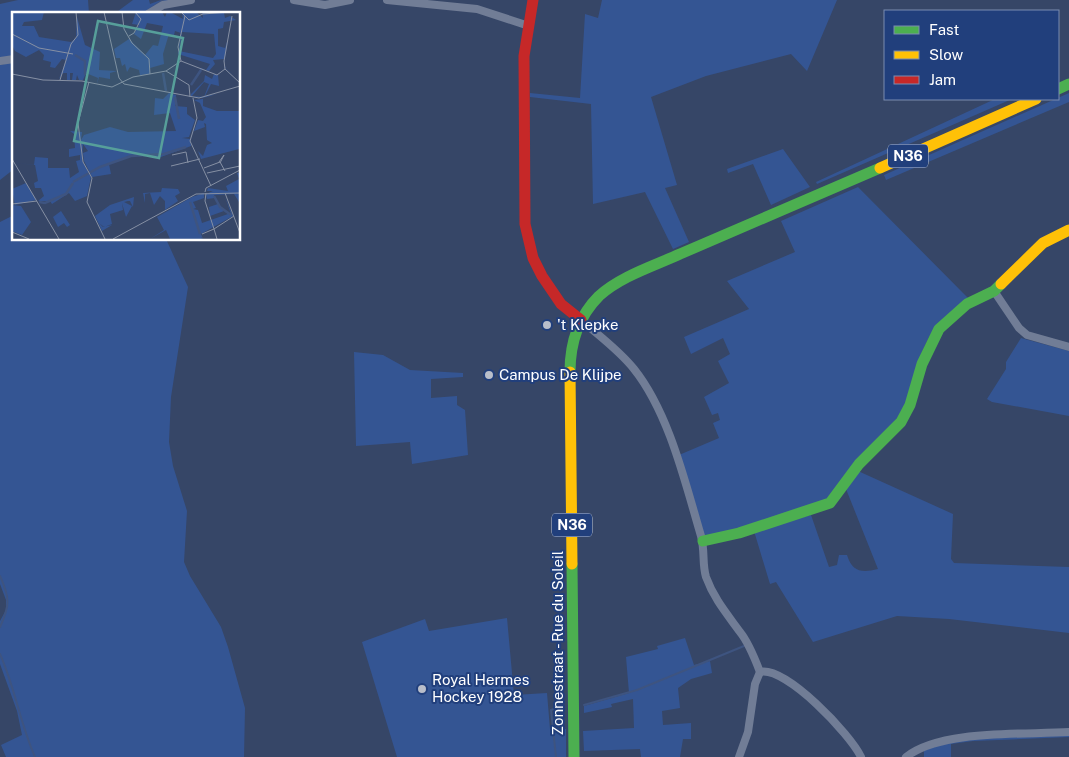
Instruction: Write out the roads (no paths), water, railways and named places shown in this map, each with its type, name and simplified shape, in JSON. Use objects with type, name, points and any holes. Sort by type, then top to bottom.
[{"type":"main road","points":[[533,0],[524,56],[527,233],[534,258],[542,276],[561,304],[581,320]]},
{"type":"main road","name":"N36","points":[[581,320],[600,295],[619,282],[735,229],[879,169],[1034,100]]},
{"type":"main road","points":[[702,541],[739,533],[830,503],[859,464],[901,422],[910,405],[922,364],[939,329],[967,304],[994,291],[1038,247],[1069,230]]},
{"type":"main road","name":"Zonnestraat - Rue du Soleil","points":[[574,757],[570,359],[573,341],[581,320]]},
{"type":"street","points":[[151,12],[163,5],[191,0]]},
{"type":"street","points":[[294,0],[320,5],[350,0]]},
{"type":"street","points":[[388,0],[477,9],[529,26]]},
{"type":"street","points":[[994,291],[1019,328],[1027,335],[1069,347]]},
{"type":"street","points":[[581,320],[632,367],[650,392],[680,464],[702,541],[704,569],[711,590],[717,602],[741,632],[760,672],[755,684],[748,732],[739,757]]},
{"type":"street","points":[[760,672],[769,672],[795,686],[846,733],[861,757]]},
{"type":"street","points":[[906,757],[924,745],[935,742],[997,734],[1069,732]]},
{"type":"waterway","points":[[146,12],[163,0]]},
{"type":"waterway","points":[[0,576],[6,590],[8,602],[0,627]]},
{"type":"waterway","points":[[584,705],[637,690],[744,646]]},
{"type":"waterway","points":[[0,654],[35,757]]},
{"type":"waterway","points":[[556,757],[551,710],[562,706]]},
{"type":"place","name":"'t Klepke","points":[[547,325]]},
{"type":"place","name":"Campus De Klijpe","points":[[489,375]]},
{"type":"place","name":"Royal Hermes Hockey 1928","points":[[422,689]]}]
